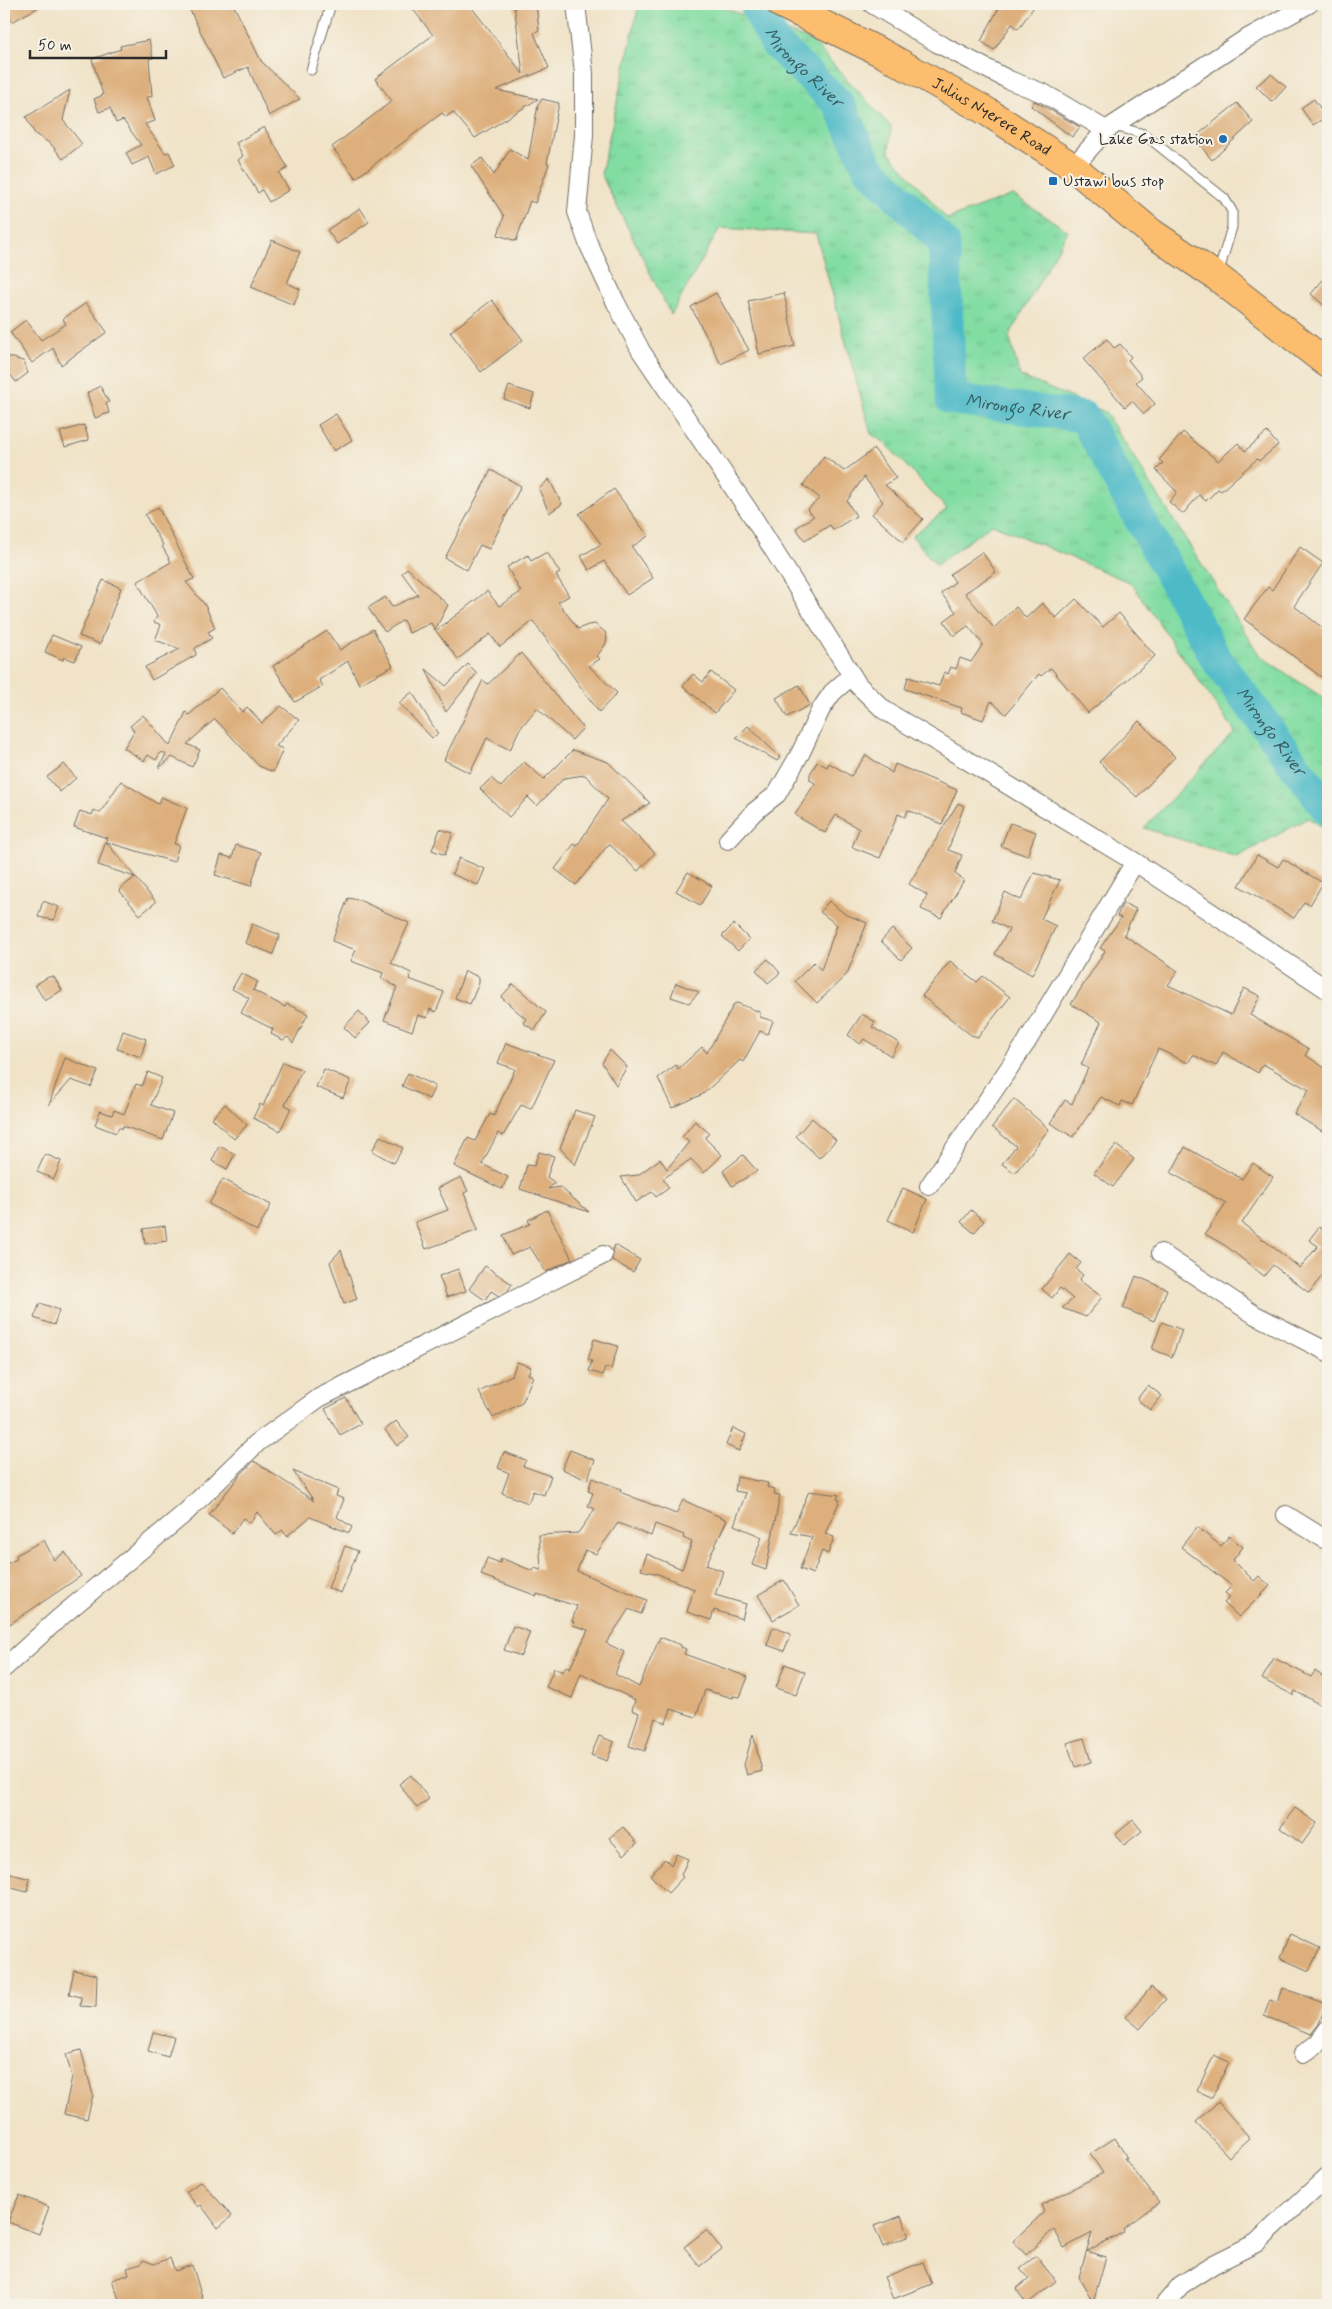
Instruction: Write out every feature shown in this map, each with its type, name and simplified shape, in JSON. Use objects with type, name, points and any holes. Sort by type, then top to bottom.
[{"type":"highway","name":"Julius Nyerere Road","points":[[784,5],[882,52],[986,110],[1073,167],[1152,233],[1217,277],[1328,364]]},
{"type":"street","points":[[576,4],[584,73],[584,135],[577,212],[588,243],[641,351],[751,514],[858,685],[884,710],[1135,862],[1328,990]]},
{"type":"street","points":[[872,4],[936,43],[1009,80],[1045,94],[1109,128]]},
{"type":"street","points":[[1073,167],[1109,128],[1244,40],[1309,4]]},
{"type":"street","points":[[728,840],[754,812],[777,794],[801,752],[821,709],[832,693],[852,675]]},
{"type":"street","points":[[929,1186],[1026,1043],[1135,862]]},
{"type":"street","points":[[1161,1253],[1255,1314],[1328,1352]]},
{"type":"street","points":[[4,1668],[58,1619],[185,1513],[257,1444],[319,1398],[603,1255]]},
{"type":"street","points":[[1286,1515],[1328,1541]]},
{"type":"street","points":[[1303,2054],[1318,2043],[1328,2029]]},
{"type":"street","points":[[1164,2305],[1181,2284],[1256,2242],[1328,2176]]},
{"type":"lane","points":[[311,70],[331,4]]},
{"type":"lane","points":[[1109,128],[1144,134],[1224,198],[1232,211],[1232,227],[1217,277]]},
{"type":"green space","points":[[639,4],[714,4],[812,41],[891,127],[889,152],[947,219],[1013,195],[1068,231],[1009,336],[1020,376],[1105,412],[1260,656],[1328,701],[1328,830],[1308,818],[1237,857],[1144,828],[1235,732],[1131,583],[992,524],[936,565],[912,536],[947,509],[885,443],[871,434],[816,234],[720,228],[671,315],[601,174]]},
{"type":"building","points":[[4,4],[44,4],[12,22]]},
{"type":"building","points":[[187,4],[233,4],[261,61],[300,99],[269,116],[248,67],[223,78]]},
{"type":"building","points":[[409,4],[469,4],[523,74],[514,4],[536,4],[539,30],[534,33],[549,68],[496,90],[538,99],[475,138],[453,112],[446,117],[442,113],[356,178],[332,147],[392,101],[375,79],[433,35]]},
{"type":"building","points":[[1001,4],[1036,4],[1018,29],[1012,24],[994,50],[981,41]]},
{"type":"building","points":[[149,40],[153,58],[149,59],[152,96],[147,97],[155,121],[145,124],[165,153],[169,152],[175,165],[156,174],[149,157],[132,165],[126,153],[141,145],[123,120],[116,123],[110,108],[99,112],[94,99],[103,95],[92,59],[121,49],[120,46]]},
{"type":"building","points":[[1271,74],[1286,87],[1272,102],[1256,86]]},
{"type":"building","points":[[70,90],[63,120],[82,144],[63,159],[51,144],[35,134],[26,117]]},
{"type":"building","points":[[542,99],[559,103],[547,163],[549,164],[535,203],[530,201],[516,241],[498,235],[504,216],[471,166],[482,158],[494,175],[510,149],[528,160],[538,105]]},
{"type":"building","points":[[1314,99],[1326,117],[1313,125],[1301,108]]},
{"type":"building","points":[[1034,101],[1080,127],[1072,137],[1031,106]]},
{"type":"building","points":[[1237,103],[1253,122],[1212,160],[1194,138]]},
{"type":"building","points":[[264,127],[288,168],[279,173],[289,190],[269,202],[262,190],[258,193],[238,160],[243,156],[236,143]]},
{"type":"building","points":[[360,208],[369,222],[337,244],[327,230]]},
{"type":"building","points":[[272,240],[300,252],[287,283],[300,289],[294,305],[251,287]]},
{"type":"building","points":[[1328,274],[1328,309],[1311,294]]},
{"type":"building","points":[[716,293],[749,350],[721,364],[691,307]]},
{"type":"building","points":[[784,293],[795,346],[759,354],[748,301]]},
{"type":"building","points":[[492,300],[523,340],[481,372],[450,332]]},
{"type":"building","points":[[86,303],[107,332],[61,365],[53,348],[32,363],[10,332],[26,320],[41,340],[66,324],[63,319]]},
{"type":"building","points":[[1107,339],[1114,348],[1120,344],[1131,357],[1128,360],[1142,377],[1136,382],[1155,404],[1144,414],[1132,401],[1125,407],[1083,359]]},
{"type":"building","points":[[4,355],[23,361],[28,373],[16,382],[4,366]]},
{"type":"building","points":[[100,386],[109,402],[106,403],[109,413],[95,418],[87,393]]},
{"type":"building","points":[[509,386],[534,394],[530,408],[504,399]]},
{"type":"building","points":[[336,414],[352,440],[334,451],[318,425]]},
{"type":"building","points":[[84,425],[89,440],[65,447],[60,432]]},
{"type":"building","points":[[1183,432],[1218,461],[1238,443],[1245,451],[1267,432],[1278,445],[1259,461],[1257,459],[1221,491],[1218,489],[1206,501],[1199,495],[1183,514],[1169,502],[1177,492],[1156,470],[1163,463],[1159,460]]},
{"type":"building","points":[[874,449],[896,478],[885,485],[923,519],[903,542],[872,514],[883,502],[864,477],[847,501],[856,516],[833,530],[830,525],[805,541],[796,528],[814,516],[807,510],[820,498],[803,485],[824,456],[844,471]]},
{"type":"building","points":[[491,470],[521,486],[489,549],[480,545],[467,570],[445,558]]},
{"type":"building","points":[[549,479],[562,504],[549,513],[539,489]]},
{"type":"building","points":[[614,489],[648,536],[632,547],[653,578],[627,595],[604,561],[589,570],[581,556],[601,544],[579,514]]},
{"type":"building","points":[[158,507],[194,579],[186,582],[205,605],[215,628],[208,632],[212,638],[195,648],[196,655],[152,680],[145,667],[180,649],[155,640],[161,625],[154,622],[157,616],[137,582],[171,562],[145,515]]},
{"type":"building","points":[[1300,547],[1323,563],[1294,606],[1328,632],[1328,682],[1244,619],[1268,587],[1272,590]]},
{"type":"building","points":[[547,552],[560,573],[556,575],[569,596],[558,602],[578,629],[595,624],[605,632],[607,638],[605,645],[597,656],[600,659],[589,666],[617,693],[599,712],[533,621],[500,647],[490,634],[458,659],[436,631],[487,591],[499,606],[521,592],[507,567],[528,555],[531,561]]},
{"type":"building","points":[[982,552],[996,572],[965,593],[994,628],[1016,607],[1026,618],[1042,603],[1056,618],[1076,599],[1103,627],[1119,613],[1155,656],[1088,713],[1051,668],[1041,676],[1039,674],[1006,714],[991,701],[983,720],[961,712],[962,708],[905,689],[908,677],[939,686],[944,672],[948,674],[951,667],[956,669],[960,658],[971,662],[983,644],[968,626],[954,636],[944,621],[956,612],[941,593],[955,582],[950,574]]},
{"type":"building","points":[[407,568],[448,605],[435,630],[431,623],[409,633],[403,620],[385,632],[368,608],[385,597],[392,607],[418,595],[402,573]]},
{"type":"building","points":[[103,580],[121,588],[100,644],[79,636]]},
{"type":"building","points":[[373,629],[393,666],[359,684],[348,661],[319,680],[323,686],[295,702],[273,666],[327,631],[340,650]]},
{"type":"building","points":[[52,635],[81,647],[75,661],[64,657],[63,660],[45,652]]},
{"type":"building","points":[[521,653],[583,728],[572,740],[537,708],[519,730],[510,750],[487,738],[470,773],[444,760],[483,680],[488,684]]},
{"type":"building","points":[[468,664],[477,673],[446,712],[426,669],[446,686]]},
{"type":"building","points":[[711,672],[734,690],[715,713],[683,686],[693,674],[703,682]]},
{"type":"building","points":[[799,685],[810,705],[787,717],[776,698]]},
{"type":"building","points":[[220,688],[242,712],[247,707],[262,723],[281,706],[299,720],[276,746],[283,749],[273,772],[259,766],[215,719],[187,744],[200,750],[192,767],[172,757],[159,768],[166,754],[161,752],[156,760],[148,755],[144,761],[124,748],[134,731],[130,726],[143,715],[170,746],[186,712],[189,715]]},
{"type":"building","points":[[412,692],[438,734],[432,738],[399,703]]},
{"type":"building","points":[[1139,721],[1175,757],[1137,797],[1099,762]]},
{"type":"building","points":[[748,726],[780,757],[777,761],[736,738]]},
{"type":"building","points":[[573,750],[608,762],[650,803],[621,821],[655,853],[638,871],[609,844],[576,885],[555,869],[574,844],[577,846],[608,799],[585,775],[564,778],[537,806],[528,797],[509,817],[480,789],[491,778],[501,787],[524,762],[544,779]]},
{"type":"building","points":[[866,755],[892,773],[895,764],[957,790],[942,824],[908,810],[905,817],[898,814],[880,858],[852,847],[859,829],[836,815],[825,833],[795,815],[815,783],[810,780],[810,774],[817,762],[827,767],[829,763],[851,776]]},
{"type":"building","points":[[64,764],[76,778],[60,792],[47,777]]},
{"type":"building","points":[[121,781],[158,804],[161,797],[187,808],[174,844],[179,845],[174,862],[106,842],[156,902],[140,915],[119,890],[135,877],[98,865],[107,838],[74,827],[80,811],[92,815],[94,810],[100,813]]},
{"type":"building","points":[[958,803],[964,806],[948,850],[962,855],[955,874],[964,880],[941,918],[921,909],[927,895],[909,884]]},
{"type":"building","points":[[1010,823],[1036,832],[1027,856],[1001,846]]},
{"type":"building","points":[[440,829],[453,833],[445,855],[432,850]]},
{"type":"building","points":[[236,845],[261,852],[251,886],[215,875],[221,855],[232,858]]},
{"type":"building","points":[[1257,855],[1278,867],[1283,859],[1323,883],[1310,905],[1304,902],[1294,918],[1239,886]]},
{"type":"building","points":[[459,858],[485,869],[478,885],[452,874]]},
{"type":"building","points":[[688,872],[712,886],[700,905],[676,891]]},
{"type":"building","points":[[1034,873],[1060,880],[1041,919],[1056,926],[1032,975],[995,954],[1009,929],[992,921],[1005,892],[1021,900]]},
{"type":"building","points":[[348,898],[359,900],[409,923],[391,963],[411,973],[409,979],[444,992],[436,1012],[430,1009],[427,1018],[418,1015],[412,1031],[384,1020],[397,987],[381,978],[383,973],[351,961],[356,950],[332,941]]},
{"type":"building","points":[[43,901],[59,907],[54,920],[38,917]]},
{"type":"building","points":[[829,901],[845,914],[867,923],[847,974],[817,1003],[795,981],[814,962],[821,970],[837,925],[820,912]]},
{"type":"building","points":[[1123,903],[1136,909],[1124,935],[1178,971],[1168,985],[1231,1015],[1244,988],[1260,996],[1250,1015],[1309,1049],[1305,1055],[1328,1070],[1328,1122],[1322,1131],[1294,1114],[1309,1090],[1263,1064],[1258,1073],[1223,1052],[1216,1066],[1193,1055],[1188,1063],[1158,1049],[1132,1105],[1122,1101],[1120,1106],[1101,1097],[1073,1137],[1050,1123],[1065,1100],[1072,1104],[1088,1068],[1081,1065],[1101,1022],[1071,1004],[1105,951],[1100,948],[1121,918],[1117,916]]},
{"type":"building","points":[[252,924],[280,935],[273,954],[245,943]]},
{"type":"building","points":[[734,924],[749,939],[738,951],[722,936]]},
{"type":"building","points":[[892,929],[912,948],[901,960],[881,941]]},
{"type":"building","points":[[768,959],[780,973],[768,983],[756,970]]},
{"type":"building","points":[[950,961],[977,982],[983,976],[1010,997],[978,1037],[971,1035],[922,996]]},
{"type":"building","points":[[465,971],[479,977],[479,983],[470,1004],[455,998]]},
{"type":"building","points":[[241,973],[258,982],[253,990],[285,1007],[287,1004],[308,1014],[293,1043],[288,1037],[283,1040],[271,1034],[273,1029],[241,1013],[249,998],[232,989]]},
{"type":"building","points":[[48,977],[54,977],[62,990],[45,1001],[35,985]]},
{"type":"building","points":[[676,983],[699,992],[689,1003],[671,997]]},
{"type":"building","points":[[513,984],[546,1012],[535,1030],[523,1023],[526,1019],[501,997]]},
{"type":"building","points":[[737,1003],[760,1012],[760,1017],[773,1021],[768,1034],[760,1031],[743,1062],[740,1060],[703,1094],[672,1108],[658,1078],[676,1065],[678,1069],[702,1047],[707,1053],[734,1004]]},
{"type":"building","points":[[359,1011],[370,1023],[355,1038],[344,1027]]},
{"type":"building","points":[[862,1014],[875,1022],[872,1027],[899,1043],[891,1056],[864,1039],[860,1044],[848,1035]]},
{"type":"building","points":[[123,1031],[146,1039],[141,1057],[117,1049]]},
{"type":"building","points":[[506,1043],[554,1060],[531,1109],[521,1105],[503,1136],[498,1133],[482,1164],[508,1177],[502,1189],[454,1166],[468,1138],[475,1141],[490,1114],[494,1116],[515,1069],[498,1063]]},
{"type":"building","points":[[610,1050],[627,1067],[616,1085],[602,1063]]},
{"type":"building","points":[[65,1058],[98,1071],[91,1087],[71,1080],[49,1105]]},
{"type":"building","points":[[283,1062],[302,1070],[285,1105],[291,1108],[280,1131],[253,1118],[260,1104],[263,1106]]},
{"type":"building","points":[[324,1069],[351,1080],[343,1098],[316,1087]]},
{"type":"building","points":[[148,1072],[162,1078],[151,1105],[173,1113],[163,1140],[123,1126],[122,1129],[119,1127],[116,1133],[95,1125],[100,1111],[112,1115],[114,1110],[124,1114],[136,1084],[142,1086]]},
{"type":"building","points":[[408,1073],[435,1086],[429,1099],[402,1086]]},
{"type":"building","points":[[1014,1099],[1049,1129],[1015,1173],[1002,1164],[1016,1146],[992,1127]]},
{"type":"building","points":[[225,1104],[247,1125],[234,1139],[212,1118]]},
{"type":"building","points":[[575,1110],[595,1117],[575,1165],[560,1148]]},
{"type":"building","points":[[812,1118],[836,1140],[819,1158],[796,1136]]},
{"type":"building","points":[[695,1121],[709,1133],[705,1138],[722,1155],[704,1173],[691,1159],[663,1179],[669,1188],[656,1197],[652,1192],[636,1202],[621,1177],[638,1175],[660,1159],[667,1169],[689,1142],[682,1137]]},
{"type":"building","points":[[380,1136],[403,1148],[394,1163],[372,1151]]},
{"type":"building","points":[[1116,1145],[1134,1159],[1113,1187],[1094,1173]]},
{"type":"building","points":[[219,1146],[235,1154],[227,1169],[212,1161]]},
{"type":"building","points":[[1185,1147],[1242,1179],[1253,1163],[1273,1177],[1242,1223],[1300,1268],[1318,1246],[1309,1240],[1319,1227],[1328,1233],[1328,1268],[1309,1293],[1273,1265],[1264,1276],[1226,1246],[1205,1234],[1226,1203],[1171,1173]]},
{"type":"building","points":[[539,1152],[554,1156],[547,1177],[555,1183],[548,1189],[560,1187],[589,1212],[520,1189],[527,1165],[534,1166]]},
{"type":"building","points":[[45,1154],[61,1161],[54,1179],[37,1172]]},
{"type":"building","points":[[743,1155],[757,1171],[732,1186],[723,1171]]},
{"type":"building","points":[[461,1177],[468,1191],[464,1193],[478,1230],[426,1249],[415,1222],[448,1210],[438,1188]]},
{"type":"building","points":[[223,1179],[271,1205],[257,1231],[209,1204]]},
{"type":"building","points":[[903,1188],[927,1199],[913,1232],[888,1220]]},
{"type":"building","points":[[547,1210],[572,1259],[546,1272],[530,1247],[511,1255],[503,1235],[530,1224],[528,1220]]},
{"type":"building","points":[[971,1210],[984,1221],[974,1233],[961,1222]]},
{"type":"building","points":[[165,1226],[167,1241],[145,1244],[143,1229]]},
{"type":"building","points":[[615,1245],[640,1260],[633,1272],[612,1260],[612,1250]]},
{"type":"building","points":[[341,1250],[357,1299],[344,1304],[330,1262]]},
{"type":"building","points":[[1070,1254],[1081,1263],[1076,1269],[1083,1275],[1079,1280],[1102,1297],[1086,1317],[1062,1308],[1073,1299],[1060,1288],[1052,1298],[1042,1289]]},
{"type":"building","points":[[485,1266],[512,1284],[507,1292],[499,1296],[491,1291],[485,1300],[469,1289]]},
{"type":"building","points":[[458,1269],[466,1291],[447,1297],[439,1276]]},
{"type":"building","points":[[1136,1276],[1167,1289],[1154,1321],[1123,1308]]},
{"type":"building","points":[[40,1303],[59,1310],[54,1325],[34,1318]]},
{"type":"building","points":[[1162,1322],[1182,1330],[1172,1357],[1152,1349]]},
{"type":"building","points":[[594,1339],[618,1346],[611,1369],[605,1367],[603,1375],[589,1371],[592,1361],[588,1360]]},
{"type":"building","points":[[517,1362],[531,1367],[528,1374],[533,1376],[522,1403],[493,1418],[479,1392],[512,1375]]},
{"type":"building","points":[[1148,1385],[1162,1396],[1150,1410],[1137,1399]]},
{"type":"building","points":[[346,1398],[361,1424],[340,1435],[325,1409]]},
{"type":"building","points":[[396,1421],[409,1437],[397,1446],[385,1430]]},
{"type":"building","points":[[733,1428],[746,1434],[739,1451],[726,1445]]},
{"type":"building","points":[[570,1450],[595,1460],[587,1480],[562,1469]]},
{"type":"building","points":[[504,1452],[526,1460],[523,1466],[551,1476],[544,1495],[533,1491],[528,1503],[502,1493],[509,1473],[498,1468]]},
{"type":"building","points":[[254,1461],[314,1501],[293,1471],[338,1490],[336,1496],[344,1499],[337,1517],[352,1527],[349,1533],[310,1517],[287,1536],[282,1530],[276,1535],[257,1512],[250,1523],[243,1518],[232,1533],[209,1515],[239,1476]]},
{"type":"building","points":[[737,1477],[768,1483],[767,1487],[775,1489],[774,1494],[780,1495],[766,1570],[752,1565],[762,1537],[734,1525],[746,1493],[735,1491]]},
{"type":"building","points":[[592,1478],[621,1489],[620,1492],[676,1514],[683,1500],[727,1520],[706,1565],[723,1571],[715,1595],[746,1604],[742,1619],[714,1610],[711,1620],[687,1612],[694,1589],[658,1574],[641,1570],[647,1554],[682,1569],[692,1542],[683,1538],[684,1535],[655,1524],[651,1536],[618,1523],[596,1554],[585,1550],[577,1571],[647,1600],[641,1614],[629,1609],[606,1643],[624,1652],[615,1674],[639,1687],[660,1637],[681,1645],[681,1647],[686,1649],[684,1654],[748,1677],[740,1697],[733,1696],[733,1698],[705,1690],[696,1717],[671,1709],[666,1723],[655,1718],[645,1751],[629,1746],[639,1713],[632,1710],[635,1700],[581,1673],[572,1698],[546,1687],[554,1668],[563,1672],[566,1666],[570,1668],[588,1630],[573,1625],[574,1622],[572,1621],[577,1606],[537,1594],[537,1596],[481,1575],[487,1558],[500,1563],[501,1558],[533,1571],[534,1568],[541,1570],[539,1535],[578,1533],[595,1509],[588,1506],[593,1493],[588,1491]]},
{"type":"building","points":[[809,1491],[839,1495],[837,1499],[840,1500],[825,1534],[834,1537],[828,1554],[822,1551],[813,1574],[800,1569],[812,1537],[791,1533]]},
{"type":"building","points":[[1197,1527],[1221,1546],[1229,1536],[1243,1547],[1233,1560],[1254,1581],[1259,1576],[1270,1586],[1239,1617],[1224,1603],[1230,1597],[1225,1593],[1232,1586],[1181,1547]]},
{"type":"building","points":[[44,1540],[54,1560],[65,1552],[81,1576],[4,1628],[4,1565],[17,1559],[16,1555]]},
{"type":"building","points":[[345,1546],[358,1551],[341,1593],[328,1588]]},
{"type":"building","points":[[784,1580],[799,1605],[773,1620],[758,1595]]},
{"type":"building","points":[[513,1626],[530,1632],[521,1656],[504,1650]]},
{"type":"building","points":[[773,1627],[791,1634],[784,1651],[767,1645]]},
{"type":"building","points":[[1274,1658],[1311,1677],[1315,1671],[1328,1680],[1328,1709],[1295,1691],[1293,1695],[1262,1679]]},
{"type":"building","points":[[785,1664],[805,1672],[796,1695],[776,1688]]},
{"type":"building","points":[[753,1734],[762,1771],[747,1775],[744,1765]]},
{"type":"building","points":[[599,1736],[614,1742],[607,1761],[591,1755]]},
{"type":"building","points":[[1084,1738],[1091,1762],[1075,1767],[1067,1743]]},
{"type":"building","points":[[411,1775],[429,1799],[417,1808],[399,1784]]},
{"type":"building","points":[[1295,1808],[1317,1823],[1302,1844],[1280,1828]]},
{"type":"building","points":[[1133,1820],[1142,1831],[1124,1845],[1116,1834]]},
{"type":"building","points":[[623,1827],[637,1843],[624,1855],[609,1838]]},
{"type":"building","points":[[676,1854],[688,1859],[681,1875],[683,1877],[668,1893],[650,1875],[665,1859],[671,1865]]},
{"type":"building","points":[[4,1872],[30,1879],[27,1892],[4,1886]]},
{"type":"building","points":[[1290,1934],[1320,1948],[1309,1971],[1280,1958]]},
{"type":"building","points":[[74,1970],[97,1975],[96,2007],[80,2006],[81,1997],[69,1994]]},
{"type":"building","points":[[1151,1987],[1166,1999],[1140,2029],[1126,2017]]},
{"type":"building","points":[[1283,1988],[1326,2004],[1319,2024],[1311,2034],[1264,2016],[1270,2000],[1278,2003]]},
{"type":"building","points":[[153,2032],[174,2037],[168,2057],[148,2051]]},
{"type":"building","points":[[81,2050],[93,2095],[87,2119],[64,2114],[72,2077],[66,2054]]},
{"type":"building","points":[[1214,2055],[1229,2062],[1212,2098],[1197,2091]]},
{"type":"building","points":[[1218,2102],[1250,2138],[1229,2157],[1196,2122]]},
{"type":"building","points":[[1115,2138],[1127,2158],[1124,2158],[1159,2202],[1123,2229],[1124,2232],[1087,2251],[1106,2257],[1093,2302],[1079,2277],[1092,2233],[1064,2248],[1054,2229],[1026,2255],[1013,2241],[1044,2212],[1041,2205],[1103,2173],[1090,2154]]},
{"type":"building","points":[[201,2181],[232,2216],[218,2228],[201,2205],[198,2207],[186,2192]]},
{"type":"building","points":[[19,2195],[49,2207],[39,2234],[8,2222]]},
{"type":"building","points":[[901,2216],[909,2236],[883,2247],[874,2226]]},
{"type":"building","points":[[706,2230],[722,2249],[700,2266],[684,2247]]},
{"type":"building","points":[[1036,2256],[1056,2281],[1027,2304],[1016,2289],[1029,2278],[1020,2268]]},
{"type":"building","points":[[170,2258],[175,2271],[192,2265],[203,2299],[198,2301],[199,2305],[121,2305],[112,2280],[129,2274],[127,2268],[141,2264],[143,2260],[154,2264]]},
{"type":"building","points":[[923,2262],[932,2284],[893,2299],[884,2277]]},
{"type":"waterway","name":"Mirongo River","points":[[755,4],[775,43],[839,104],[868,167],[944,243],[951,399],[1084,417],[1217,660],[1328,810]]},
{"type":"place","name":"Lake Gas station","points":[[1223,139]]},
{"type":"place","name":"Ustawi bus stop","points":[[1053,181]]}]
